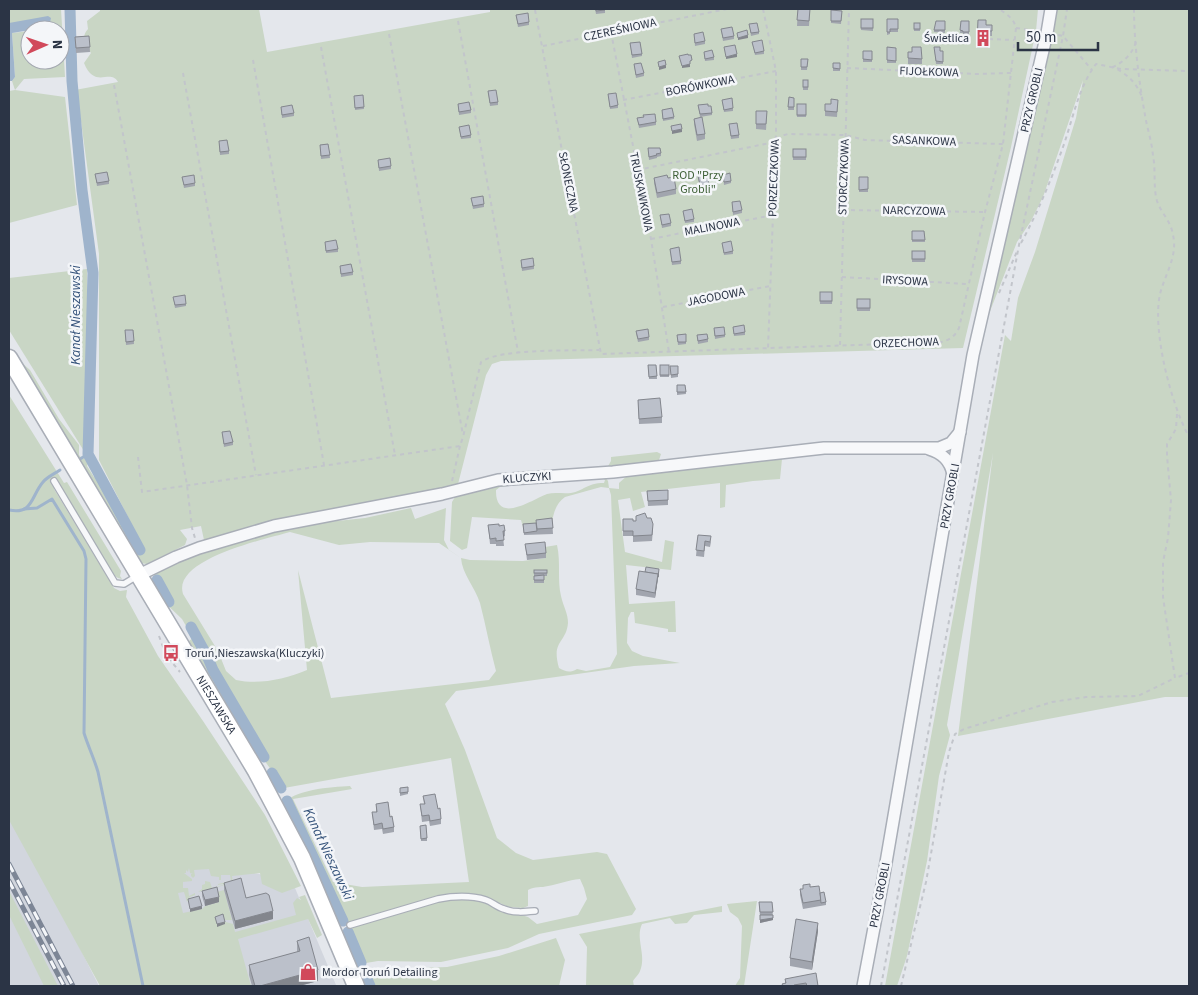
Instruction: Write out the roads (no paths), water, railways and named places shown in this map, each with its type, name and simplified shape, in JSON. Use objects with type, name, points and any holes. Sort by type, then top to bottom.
[{"type":"main road","name":"NIESZAWSKA","points":[[9,358],[256,771],[316,887],[356,986]]},
{"type":"street","name":"PRZY GROBLI","points":[[862,986],[887,860],[954,477],[973,355],[1041,32],[1051,9]]},
{"type":"street","name":"KLUCZYKI","points":[[139,575],[199,548],[274,526],[450,492],[498,480],[611,472],[816,449],[845,447],[939,448],[950,443],[961,430]]},
{"type":"street","points":[[928,449],[938,452],[947,459],[954,477]]},
{"type":"lane","points":[[54,481],[115,583],[124,584],[139,575]]},
{"type":"lane","points":[[350,925],[438,898],[452,896],[469,896],[486,900],[503,909],[518,912],[535,912]]},
{"type":"water","points":[[48,16],[51,18],[51,20],[26,20]]},
{"type":"water","points":[[20,21],[20,32],[12,33],[15,77],[12,81],[9,81],[9,23]]},
{"type":"waterway","name":"Kanał Nieszawski","points":[[70,9],[72,81],[82,190],[93,273],[88,454],[140,550]]},
{"type":"waterway","points":[[80,459],[88,454]]},
{"type":"waterway","points":[[9,510],[17,511],[27,507],[43,482],[60,470]]},
{"type":"waterway","points":[[24,509],[37,508],[52,499],[84,551],[86,559],[84,733],[98,772],[143,986]]},
{"type":"waterway","name":"Kanał Nieszawski","points":[[157,580],[169,602]]},
{"type":"waterway","name":"Kanał Nieszawski","points":[[191,627],[213,670],[264,757]]},
{"type":"waterway","name":"Kanał Nieszawski","points":[[272,773],[281,788]]},
{"type":"waterway","name":"Kanał Nieszawski","points":[[287,801],[343,921]]},
{"type":"waterway","name":"Kanał Nieszawski","points":[[348,932],[361,963]]},
{"type":"waterway","name":"Kanał Nieszawski","points":[[366,977],[370,986]]},
{"type":"railway","points":[[9,864],[73,986]]},
{"type":"railway","points":[[9,881],[64,986]]},
{"type":"place","name":"Świetlica","points":[[983,38]]},
{"type":"place","name":"Toruń,Nieszawska(Kluczyki)","points":[[171,653]]},
{"type":"place","name":"Mordor Toruń Detailing","points":[[308,972]]},
{"type":"park label","name":"ROD \"Przy Grobli\"","points":[[698,182]]}]
